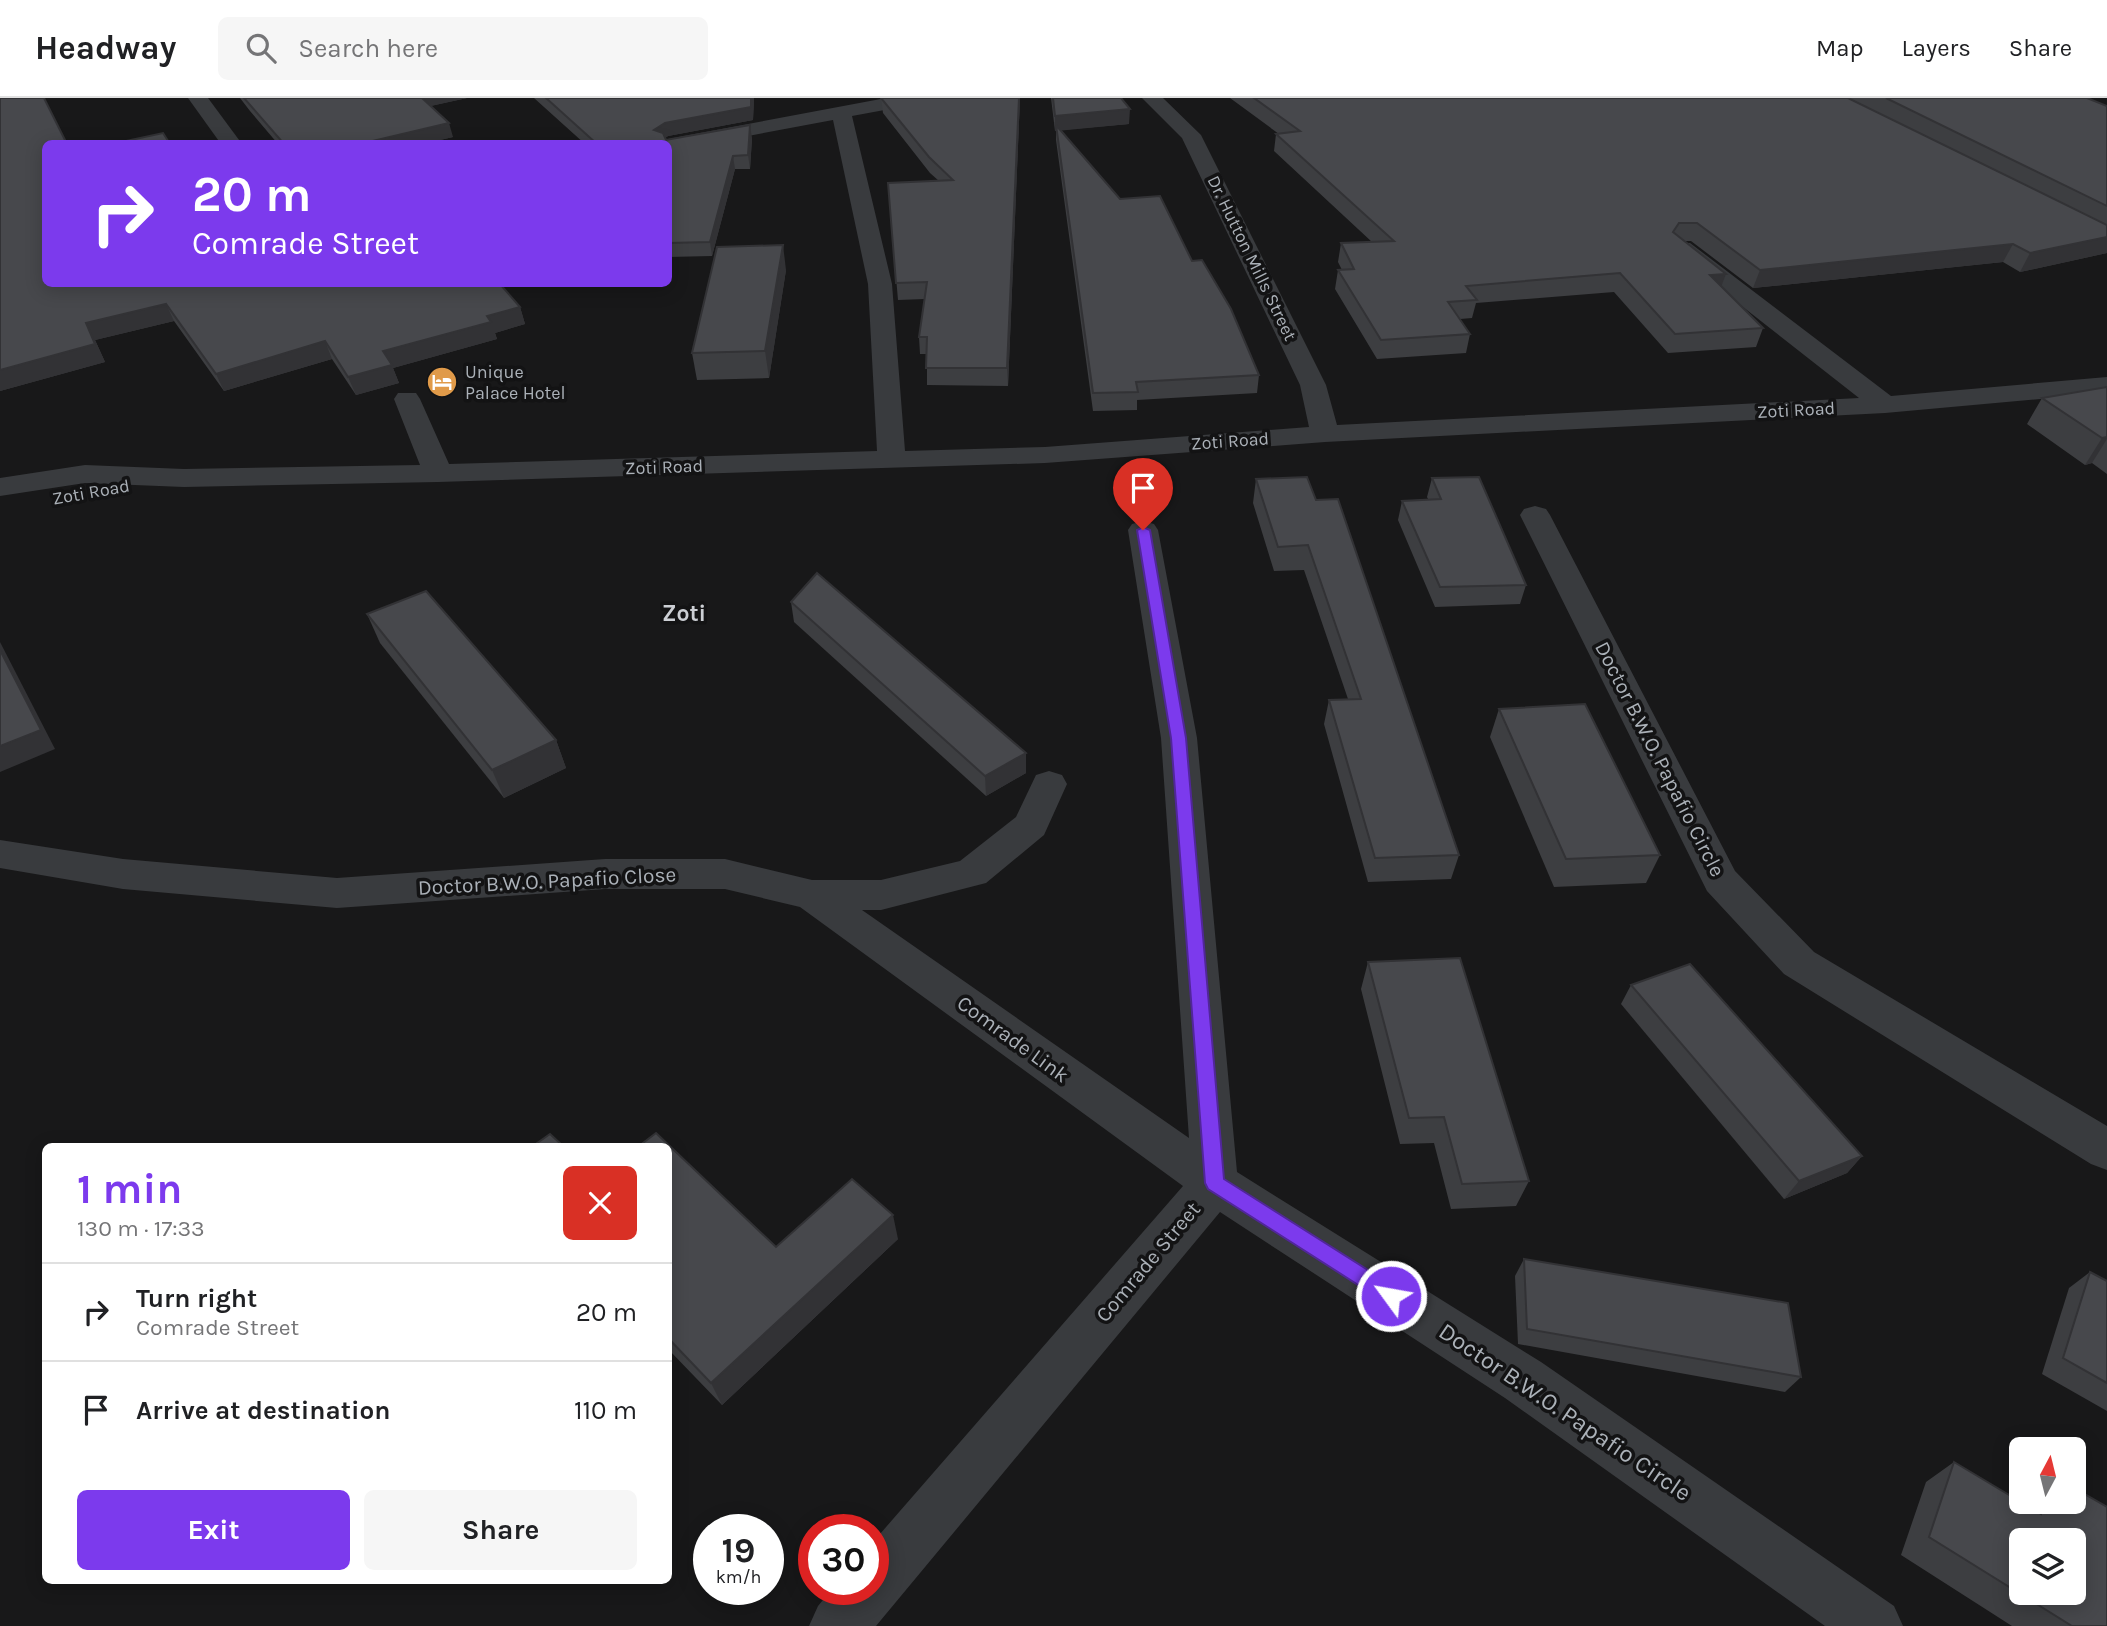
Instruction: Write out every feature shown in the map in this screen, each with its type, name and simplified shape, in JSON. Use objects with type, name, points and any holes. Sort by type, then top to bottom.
[{"type":"street","points":[[198,98],[229,140]]},
{"type":"street","points":[[672,144],[841,110],[917,98]]},
{"type":"street","name":"Dr. Hutton Mills Street","points":[[1152,98],[1191,135],[1230,210],[1313,385],[1325,434]]},
{"type":"street","points":[[841,110],[880,284],[892,461]]},
{"type":"street","points":[[1681,248],[1885,405]]},
{"type":"street","name":"Zoti Road","points":[[0,487],[85,474],[184,478],[438,473],[1045,455],[1325,434],[1885,405],[2107,385]]},
{"type":"street","points":[[407,399],[438,473]]},
{"type":"street","name":"Zoti Road","points":[[0,514],[71,493],[184,478]]},
{"type":"street","name":"Doctor B.W.O. Papafio Circle","points":[[1535,515],[1721,881],[1799,963],[2107,1150]]},
{"type":"street","name":"Comrade Street","points":[[889,1566],[1215,1183],[1179,738],[1143,530]]},
{"type":"street","name":"Doctor B.W.O. Papafio Close","points":[[0,854],[123,874],[337,893],[605,874],[725,874],[812,895],[881,895],[972,873],[1031,825],[1049,784]]},
{"type":"street","name":"Comrade Link","points":[[812,895],[1215,1183]]},
{"type":"street","name":"Doctor B.W.O. Papafio Circle","points":[[1215,1183],[1523,1380],[1874,1626]]},
{"type":"street","points":[[838,1626],[856,1605]]},
{"type":"building","points":[[0,98],[44,98],[65,140],[42,140],[42,287],[503,287],[520,307],[487,316],[491,322],[383,351],[392,365],[348,377],[325,341],[216,374],[166,304],[86,323],[95,344],[0,370]]},
{"type":"building","points":[[244,98],[422,98],[449,123],[377,140],[281,140]]},
{"type":"building","points":[[546,98],[751,98],[751,107],[665,123],[654,130],[663,133],[666,140],[593,140]]},
{"type":"building","points":[[881,98],[1019,98],[1007,368],[926,368],[927,337],[919,337],[927,282],[896,283],[888,183],[953,180],[929,157]]},
{"type":"building","points":[[1053,98],[1121,98],[1130,109],[1055,116]]},
{"type":"building","points":[[1254,98],[1848,98],[2107,225],[2107,237],[2030,253],[2013,244],[1760,270],[1697,223],[1679,223],[1673,232],[1726,274],[1710,275],[1763,328],[1675,334],[1620,273],[1466,286],[1477,300],[1448,302],[1470,334],[1381,340],[1338,270],[1354,269],[1341,243],[1394,241],[1276,134],[1300,131]]},
{"type":"building","points":[[1886,98],[2087,98],[2107,106],[2107,206]]},
{"type":"building","points":[[750,125],[748,155],[733,156],[710,242],[672,243],[672,140],[666,140]]},
{"type":"building","points":[[1056,125],[1120,199],[1160,196],[1192,261],[1202,260],[1231,309],[1259,375],[1136,382],[1138,392],[1093,393]]},
{"type":"building","points":[[163,133],[167,140],[131,140]]},
{"type":"building","points":[[783,245],[765,351],[692,353],[717,247]]},
{"type":"building","points":[[2107,387],[2107,437],[2102,438],[2042,398]]},
{"type":"building","points":[[1307,477],[1316,500],[1338,499],[1459,855],[1375,858],[1329,700],[1361,699],[1308,545],[1278,547],[1256,479]]},
{"type":"building","points":[[1479,477],[1526,585],[1440,587],[1402,501],[1441,499],[1432,478]]},
{"type":"building","points":[[817,573],[1026,753],[985,776],[791,602]]},
{"type":"building","points":[[426,591],[556,740],[492,770],[367,614]]},
{"type":"building","points":[[0,650],[41,730],[0,746]]},
{"type":"building","points":[[1585,704],[1660,855],[1566,859],[1499,709]]},
{"type":"building","points":[[1460,958],[1529,1181],[1462,1184],[1444,1117],[1409,1118],[1368,962]]},
{"type":"building","points":[[1690,964],[1862,1156],[1799,1181],[1631,985]]},
{"type":"building","points":[[656,1133],[667,1143],[643,1143]]},
{"type":"building","points":[[550,1134],[560,1143],[537,1143]]},
{"type":"building","points":[[672,1148],[776,1247],[852,1179],[893,1215],[711,1383],[672,1342]]},
{"type":"building","points":[[1524,1259],[1788,1303],[1801,1377],[1527,1329]]},
{"type":"building","points":[[2090,1272],[2107,1281],[2107,1383],[2063,1358]]},
{"type":"building","points":[[1954,1462],[2009,1495],[2009,1514],[2086,1514],[2086,1495],[2107,1507],[2107,1626],[2072,1626],[2038,1605],[2086,1605],[2086,1528],[2009,1528],[2009,1587],[1929,1537]]},
{"type":"place","name":"Unique Palace Hotel","points":[[442,382]]},
{"type":"district","name":"Zoti","points":[[684,613]]},
{"type":"route","points":[[1143,530],[1179,738],[1215,1183],[1391,1296]]}]
